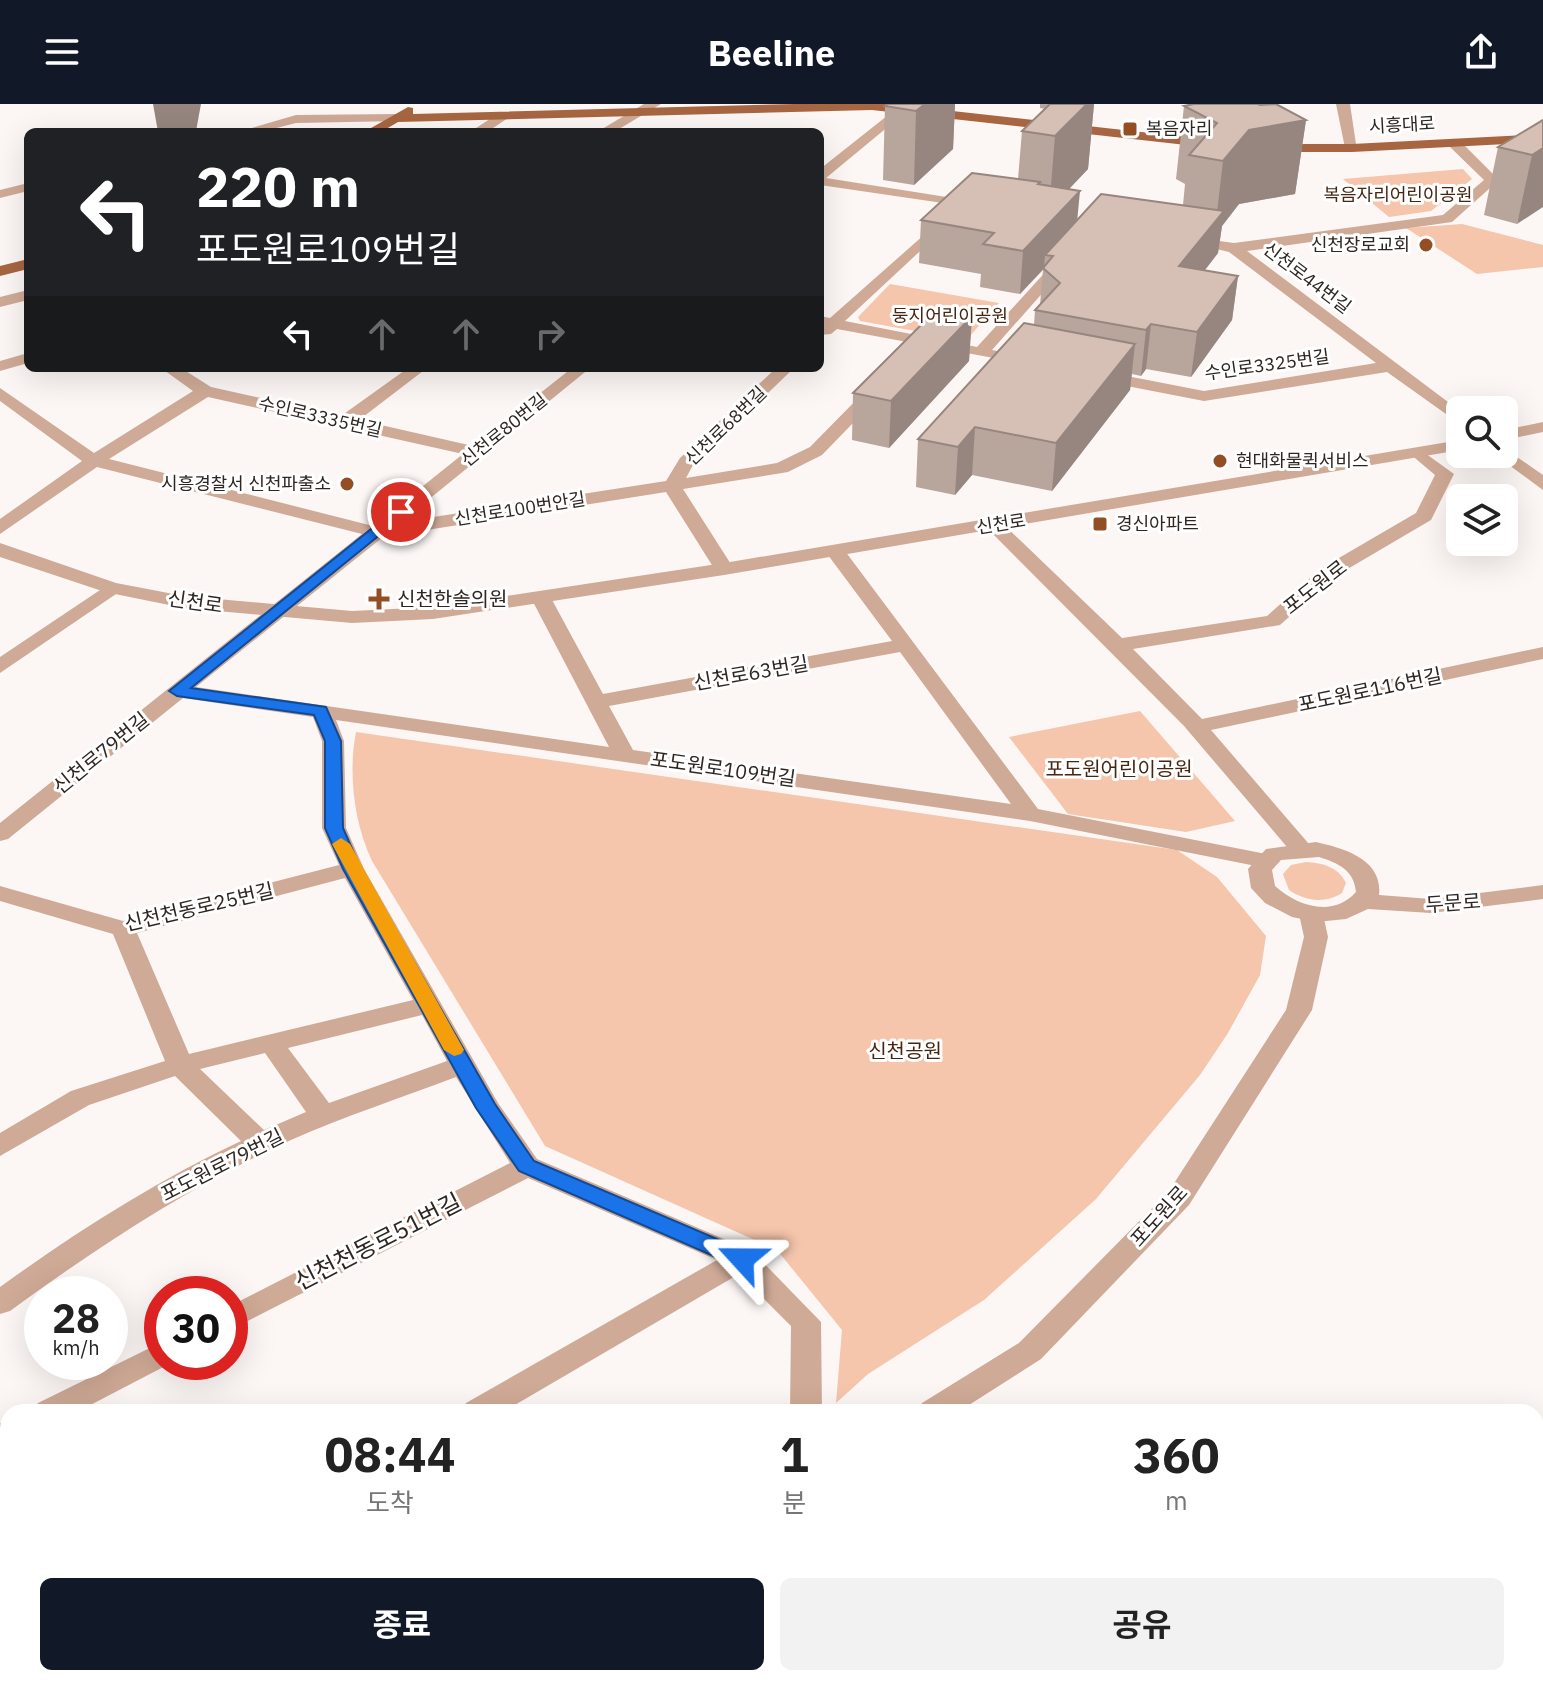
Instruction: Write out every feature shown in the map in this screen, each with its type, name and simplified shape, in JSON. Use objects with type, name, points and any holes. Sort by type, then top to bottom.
[{"type":"main road","points":[[398,125],[420,104]]},
{"type":"main road","points":[[430,118],[459,104]]},
{"type":"main road","points":[[398,125],[430,118],[641,113],[769,106],[902,108],[1230,145]]},
{"type":"main road","name":"시흥대로","points":[[1260,148],[1352,148],[1543,138]]},
{"type":"main road","points":[[0,257],[24,251]]},
{"type":"main road","points":[[0,271],[24,268]]},
{"type":"street","points":[[612,128],[654,104]]},
{"type":"street","name":"시흥대로","points":[[1343,104],[1352,148]]},
{"type":"street","points":[[824,175],[902,108]]},
{"type":"street","points":[[484,128],[504,116]]},
{"type":"street","points":[[261,128],[296,119],[398,125]]},
{"type":"street","name":"시흥대로","points":[[1520,140],[1543,146]]},
{"type":"street","name":"시흥대로","points":[[1234,248],[1447,219],[1492,180],[1454,143]]},
{"type":"street","points":[[824,179],[994,209]]},
{"type":"street","points":[[0,194],[24,188]]},
{"type":"street","points":[[824,327],[963,204]]},
{"type":"street","name":"신천로44번길","points":[[1172,238],[1234,248],[1446,408]]},
{"type":"street","points":[[980,353],[1076,247]]},
{"type":"street","points":[[0,302],[24,296]]},
{"type":"street","points":[[824,327],[919,347],[980,353],[1040,364]]},
{"type":"street","points":[[0,366],[24,359]]},
{"type":"street","name":"수인로3325번길","points":[[1084,373],[1204,396],[1390,366]]},
{"type":"street","name":"수인로3335번길","points":[[175,372],[205,391],[476,452]]},
{"type":"street","points":[[345,422],[414,372]]},
{"type":"street","name":"신천로80번길","points":[[277,611],[577,372]]},
{"type":"street","name":"신천로68번길","points":[[724,569],[672,486],[686,462],[782,372]]},
{"type":"street","name":"신천로100번안길","points":[[0,393],[94,461],[376,532],[782,468],[816,451],[892,375]]},
{"type":"street","points":[[0,528],[94,461],[205,391]]},
{"type":"street","points":[[1518,432],[1543,427]]},
{"type":"street","name":"신천로","points":[[0,549],[14,557],[112,588],[184,602],[352,617],[433,613],[835,551],[1446,448]]},
{"type":"street","name":"포도원로","points":[[1118,645],[1273,621],[1327,573],[1424,516],[1445,474],[1418,453]]},
{"type":"street","points":[[1518,464],[1543,484]]},
{"type":"street","points":[[993,525],[1198,726],[1263,799],[1301,849]]},
{"type":"street","points":[[835,551],[1030,814]]},
{"type":"street","points":[[0,667],[112,588]]},
{"type":"street","points":[[541,598],[624,754]]},
{"type":"street","name":"신천로79번길","points":[[0,834],[277,611]]},
{"type":"street","name":"신천로63번길","points":[[596,702],[905,645]]},
{"type":"street","name":"포도원로116번길","points":[[1198,726],[1543,653]]},
{"type":"street","name":"포도원로109번길","points":[[177,691],[1030,814],[1266,861]]},
{"type":"street","points":[[321,711],[333,741],[334,828],[352,869],[463,1065],[527,1166],[742,1259],[806,1322],[806,1404]]},
{"type":"street","points":[[1301,849],[1331,853],[1356,866],[1368,884],[1363,901],[1342,912],[1311,914],[1271,896],[1260,878],[1266,861],[1274,854],[1301,849]]},
{"type":"street","name":"신천천동로25번길","points":[[0,893],[123,929],[352,869]]},
{"type":"street","name":"두문로","points":[[1363,901],[1431,906],[1543,892]]},
{"type":"street","name":"포도원로","points":[[946,1404],[1030,1351],[1179,1198],[1299,1010],[1316,937],[1311,914]]},
{"type":"street","points":[[123,929],[180,1065],[261,1144]]},
{"type":"street","points":[[0,1146],[80,1098],[180,1065],[429,1005]]},
{"type":"street","points":[[271,1043],[324,1117]]},
{"type":"street","name":"포도원로79번길","points":[[0,1303],[68,1252],[171,1190],[261,1144],[324,1117],[463,1065]]},
{"type":"street","name":"신천천동로51번길","points":[[248,1310],[527,1166]]},
{"type":"street","points":[[491,1404],[742,1259]]},
{"type":"street","points":[[65,1404],[144,1363]]},
{"type":"green space","name":"복음자리어린이공원","points":[[1463,169],[1472,179],[1431,211],[1389,217],[1343,179]]},
{"type":"green space","points":[[1462,224],[1543,245],[1543,267],[1477,274],[1406,228]]},
{"type":"green space","name":"둥지어린이공원","points":[[890,284],[999,303],[969,337],[959,339],[860,321],[858,317]]},
{"type":"green space","name":"포도원어린이공원","points":[[1140,711],[1235,821],[1186,832],[1068,814],[1009,737]]},
{"type":"green space","name":"신천공원","points":[[356,732],[1177,850],[1217,877],[1266,936],[1260,975],[1228,1033],[1200,1075],[1096,1199],[984,1300],[868,1374],[836,1403],[842,1330],[777,1250],[545,1146],[372,861],[354,798]]},
{"type":"green space","points":[[1306,862],[1324,865],[1339,873],[1346,883],[1342,893],[1329,899],[1315,900],[1289,890],[1283,874],[1291,865]]},
{"type":"building","points":[[925,104],[916,111],[885,106]]},
{"type":"building","points":[[1050,104],[1087,104],[1055,136],[1022,131]]},
{"type":"building","points":[[1276,104],[1306,120],[1249,130],[1223,161],[1189,155],[1217,123],[1184,106]]},
{"type":"building","points":[[1543,120],[1543,148],[1532,155],[1498,147]]},
{"type":"building","points":[[972,173],[1080,191],[1023,251],[983,244],[994,233],[921,220]]},
{"type":"building","points":[[1101,194],[1224,211],[1179,266],[1238,276],[1197,332],[1151,324],[1146,330],[1035,310],[1060,283],[1043,268],[1053,256],[1045,255]]},
{"type":"building","points":[[936,310],[972,316],[891,401],[853,393]]},
{"type":"building","points":[[1024,323],[1135,344],[1056,443],[975,427],[958,447],[918,439]]},
{"type":"slow traffic","points":[[341,844],[454,1050]]},
{"type":"place","name":"복음자리","points":[[1130,129]]},
{"type":"place","name":"신천장로교회","points":[[1426,245]]},
{"type":"place","name":"현대화물퀵서비스","points":[[1220,461]]},
{"type":"place","name":"시흥경찰서 신천파출소","points":[[347,484]]},
{"type":"place","name":"경신아파트","points":[[1100,524]]},
{"type":"place","name":"신천한솔의원","points":[[379,599]]},
{"type":"route","points":[[401,512],[177,691],[321,711],[333,741],[334,828],[352,869],[487,1108],[527,1166],[742,1259]]}]
